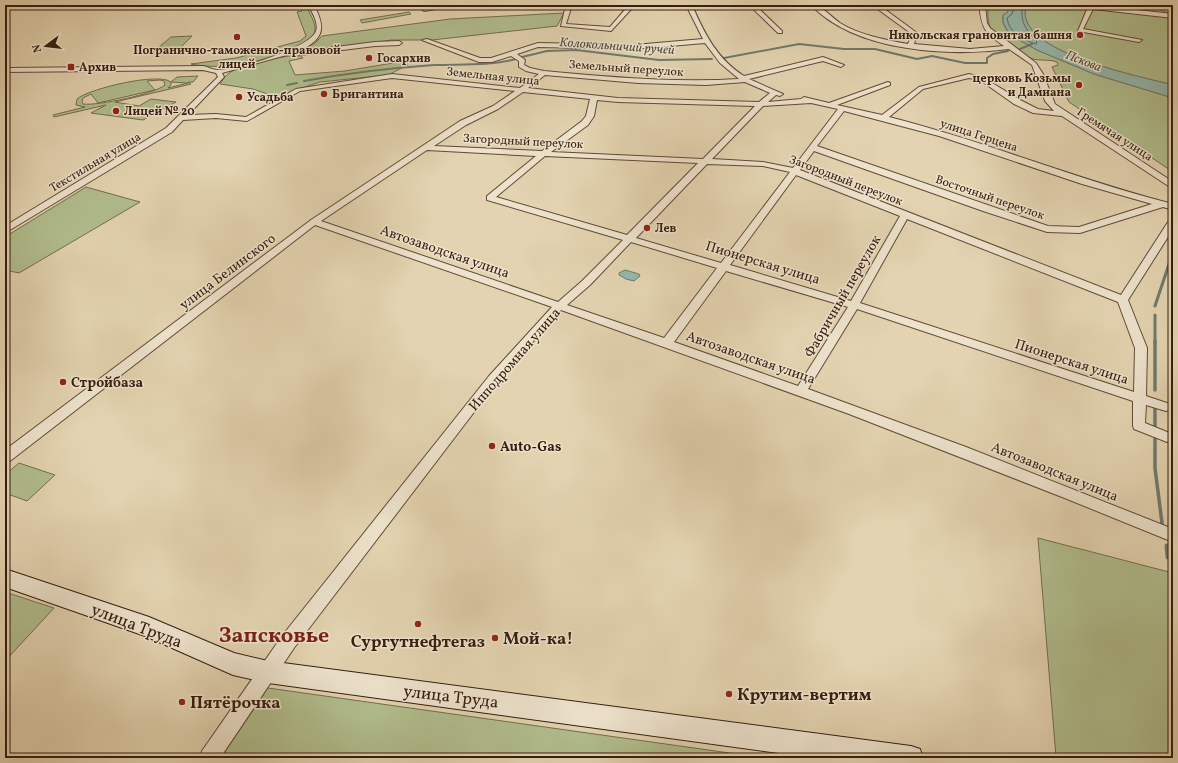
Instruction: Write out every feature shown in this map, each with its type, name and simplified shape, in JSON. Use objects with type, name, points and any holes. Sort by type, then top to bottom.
[{"type":"main road","name":"улица Труда","points":[[5,578],[149,627],[233,664],[268,672],[911,758]]},
{"type":"street","points":[[280,56],[309,43],[318,35],[319,22],[311,5]]},
{"type":"street","points":[[424,9],[456,5]]},
{"type":"street","points":[[569,5],[563,25],[611,29],[632,5]]},
{"type":"street","points":[[689,5],[706,41],[715,55],[746,79],[776,92]]},
{"type":"street","points":[[753,5],[780,32]]},
{"type":"street","points":[[814,5],[833,21],[850,30],[910,46],[930,49],[990,51],[1011,48]]},
{"type":"street","points":[[876,5],[915,34],[910,46]]},
{"type":"street","name":"Гремячая улица","points":[[982,5],[984,24],[998,39],[1022,55],[1038,70],[1047,100],[1063,114],[1173,186]]},
{"type":"street","points":[[1139,40],[1080,30],[1091,7],[1148,12],[1173,16]]},
{"type":"street","points":[[425,40],[479,60],[492,60],[538,45],[634,47],[706,41]]},
{"type":"street","points":[[5,70],[203,68],[218,72],[280,56],[375,44],[399,43]]},
{"type":"street","name":"Земельный переулок","points":[[513,54],[522,60],[522,66],[525,69],[544,73],[638,81],[699,83],[746,79],[823,59],[841,65]]},
{"type":"street","name":"Текстильная улица","points":[[5,230],[164,133],[182,118],[217,82],[221,77],[218,72]]},
{"type":"street","name":"улица Белинского","points":[[5,457],[314,222],[463,123],[474,119],[522,91],[544,73]]},
{"type":"street","name":"Земельная улица","points":[[182,118],[216,116],[247,119],[298,90],[310,86],[388,76],[594,98],[664,102],[762,104],[810,101]]},
{"type":"street","points":[[884,118],[887,114],[921,88],[969,76],[982,79],[1017,102],[1036,111],[1063,114]]},
{"type":"street","points":[[830,105],[888,84]]},
{"type":"street","name":"улица Герцена","points":[[776,92],[884,118],[942,134],[1102,188],[1173,207]]},
{"type":"street","name":"Ипподромная улица","points":[[209,758],[288,642],[493,378],[560,305],[586,283],[762,104],[776,92]]},
{"type":"street","name":"Пионерская улица","points":[[594,98],[590,116],[585,123],[543,154],[490,198],[854,305],[1166,407]]},
{"type":"street","points":[[666,344],[842,108]]},
{"type":"street","name":"Восточный переулок","points":[[812,147],[986,209],[1047,229],[1080,230],[1163,204]]},
{"type":"street","name":"Загородный переулок","points":[[425,148],[707,160],[763,164],[794,171],[1123,300]]},
{"type":"street","name":"Фабричный переулок","points":[[802,390],[854,305],[905,215]]},
{"type":"street","name":"Автозаводская улица","points":[[314,222],[560,305],[666,344],[802,390],[973,454],[1173,536]]},
{"type":"street","points":[[1159,434],[1139,426],[1141,348],[1123,300],[1173,222]]},
{"type":"green space","points":[[300,5],[306,5],[313,21],[315,31],[311,38],[293,50],[245,64],[231,66],[202,66],[191,64],[236,58],[300,41],[306,36],[297,12],[302,11]]},
{"type":"green space","points":[[988,5],[1011,5],[1009,12],[1003,15],[1003,23],[1009,34],[1037,50],[1094,74],[1173,98],[1173,172],[1069,102],[1052,67],[1058,65],[1057,62],[1033,59],[1016,50],[1003,40],[990,27],[988,19]]},
{"type":"green space","points":[[1030,5],[1156,5],[1159,9],[1173,15],[1173,85],[1110,69],[1083,60],[1059,49],[1039,37],[1027,23],[1026,7]]},
{"type":"green space","points":[[409,12],[411,14],[362,23],[360,20]]},
{"type":"green space","points":[[564,13],[557,26],[432,40],[391,40],[305,53],[303,49],[315,43],[322,36],[450,19]]},
{"type":"green space","points":[[192,36],[176,52],[153,52],[171,37]]},
{"type":"green space","points":[[300,55],[303,58],[289,61],[295,75],[345,71],[405,61],[408,65],[388,75],[320,82],[293,91],[279,98],[253,89],[220,84],[228,74],[234,70],[252,63]]},
{"type":"green space","points":[[198,76],[193,82],[188,82],[191,84],[115,102],[139,106],[151,99],[176,102],[143,120],[91,113],[106,105],[54,117],[53,115],[85,107],[76,105],[77,99],[94,91],[138,80],[164,79],[171,82],[177,77]],"holes":[[[160,80],[164,81],[165,85],[155,90],[147,81]],[[171,82],[188,83],[168,88],[171,85]],[[155,90],[126,99],[101,103],[90,104],[83,104],[82,102],[83,98],[91,94],[98,103]]]},
{"type":"green space","points":[[86,187],[140,202],[19,273],[5,270],[5,237]]},
{"type":"green space","points":[[19,463],[55,475],[27,501],[5,493],[5,475]]},
{"type":"green space","points":[[1038,538],[1173,573],[1173,758],[1056,757]]},
{"type":"green space","points":[[5,592],[54,608],[5,661]]},
{"type":"green space","points":[[268,688],[765,758],[221,758]]},
{"type":"water","points":[[1011,5],[1030,5],[1026,7],[1027,23],[1039,37],[1059,49],[1083,60],[1110,69],[1173,85],[1173,98],[1094,74],[1037,50],[1009,34],[1003,22],[1003,15],[1008,12],[1006,7],[1012,7]]},
{"type":"water","points":[[625,270],[639,274],[640,276],[634,281],[626,279],[619,275],[619,273]]},
{"type":"waterway","points":[[1006,5],[1015,7]]},
{"type":"waterway","name":"Колокольничий ручей","points":[[724,58],[799,44],[844,49],[875,49],[917,59],[932,56],[965,63],[987,63],[987,58],[993,54],[1008,51]]},
{"type":"waterway","name":"Колокольничий ручей","points":[[1020,49],[1032,44]]},
{"type":"waterway","name":"Колокольничий ручей","points":[[522,57],[547,51],[576,50],[659,60],[712,59]]},
{"type":"waterway","name":"Колокольничий ручей","points":[[304,81],[385,69],[434,65],[486,64],[516,59]]},
{"type":"waterway","name":"Колокольничий ручей","points":[[287,85],[297,83]]},
{"type":"waterway","points":[[1155,306],[1173,252]]},
{"type":"waterway","points":[[1155,315],[1155,390]]},
{"type":"waterway","points":[[1155,405],[1155,468],[1162,523]]},
{"type":"waterway","points":[[1167,546],[1168,557]]},
{"type":"waterway","points":[[1171,573],[1173,588]]},
{"type":"place","name":"Никольская грановитая башня","points":[[1080,35]]},
{"type":"place","name":"Погранично-таможенно-правовой лицей","points":[[237,37]]},
{"type":"place","name":"Госархив","points":[[369,58]]},
{"type":"place","name":"Архив","points":[[71,67]]},
{"type":"place","name":"церковь Козьмы и Дамиана","points":[[1079,85]]},
{"type":"place","name":"Бригантина","points":[[324,94]]},
{"type":"place","name":"Усадьба","points":[[239,97]]},
{"type":"place","name":"Лицей № 20","points":[[116,111]]},
{"type":"place","name":"Лев","points":[[647,228]]},
{"type":"place","name":"Стройбаза","points":[[63,382]]},
{"type":"place","name":"Auto-Gas","points":[[492,446]]},
{"type":"place","name":"Сургутнефтегаз","points":[[418,624]]},
{"type":"place","name":"Мой-ка!","points":[[495,638]]},
{"type":"place","name":"Крутим-вертим","points":[[729,694]]},
{"type":"place","name":"Пятёрочка","points":[[182,702]]},
{"type":"district","name":"Запсковье","points":[[274,634]]},
{"type":"water label","name":"Пскова","points":[[1084,60]]}]
